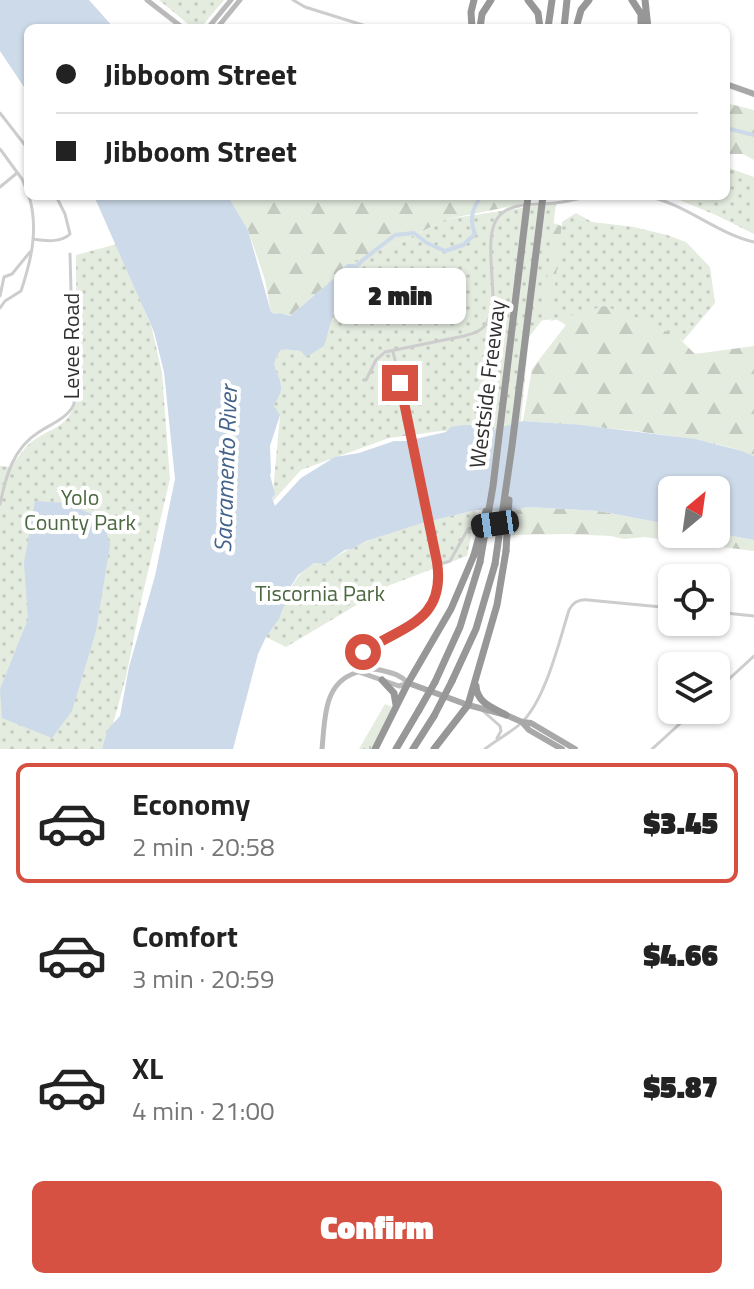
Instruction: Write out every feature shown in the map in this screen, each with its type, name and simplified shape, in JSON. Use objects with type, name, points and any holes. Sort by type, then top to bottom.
[{"type":"highway","points":[[474,0],[471,12],[477,24]]},
{"type":"highway","points":[[479,24],[491,0]]},
{"type":"highway","points":[[528,0],[538,13],[539,24]]},
{"type":"highway","points":[[549,24],[552,0]]},
{"type":"highway","points":[[564,24],[567,0]]},
{"type":"highway","points":[[577,24],[581,10],[589,0]]},
{"type":"highway","points":[[632,0],[641,14],[641,24]]},
{"type":"highway","points":[[645,0],[648,24]]},
{"type":"highway","name":"Westside Freeway","points":[[396,749],[435,682],[460,627],[480,562],[493,486],[528,200]]},
{"type":"highway","name":"Westside Freeway","points":[[413,749],[434,716],[476,629],[495,564],[543,200]]},
{"type":"highway","points":[[434,749],[468,705],[497,605],[506,551],[512,446]]},
{"type":"highway","points":[[375,749],[408,683],[451,609],[474,555],[493,486]]},
{"type":"highway","points":[[382,680],[397,700],[394,712]]},
{"type":"highway","points":[[476,680],[481,701],[506,715]]},
{"type":"main road","points":[[730,87],[754,95]]},
{"type":"main road","points":[[408,683],[480,709],[531,723],[575,749]]},
{"type":"main road","points":[[522,722],[529,730],[562,749]]},
{"type":"street","points":[[147,0],[178,24]]},
{"type":"street","points":[[211,24],[231,0]]},
{"type":"street","points":[[220,24],[240,0]]},
{"type":"street","points":[[293,0],[305,7],[360,24]]},
{"type":"street","points":[[0,113],[24,144]]},
{"type":"street","points":[[0,149],[24,185]]},
{"type":"street","points":[[0,187],[17,173]]},
{"type":"street","points":[[0,308],[21,291],[30,265],[34,219],[30,200]]},
{"type":"street","points":[[33,239],[55,240],[70,234],[58,200]]},
{"type":"street","points":[[366,380],[381,355],[477,333],[492,313],[491,238],[497,219],[507,210],[517,207],[571,200]]},
{"type":"street","points":[[660,200],[679,206],[732,235],[754,242]]},
{"type":"street","points":[[0,296],[4,277],[12,274],[32,249]]},
{"type":"street","name":"Levee Road","points":[[0,504],[17,452],[30,438],[68,413],[74,404],[70,254]]},
{"type":"street","points":[[12,274],[23,281]]},
{"type":"street","points":[[393,351],[398,372]]},
{"type":"street","points":[[358,672],[357,661],[363,652],[412,625],[430,608],[439,585],[400,383]]},
{"type":"street","points":[[437,562],[450,561],[468,529],[515,521]]},
{"type":"street","points":[[485,749],[522,722],[545,684],[574,603],[582,599],[658,607]]},
{"type":"street","points":[[730,613],[754,616]]},
{"type":"street","points":[[730,678],[754,656]]},
{"type":"street","points":[[322,749],[331,693],[342,678],[368,668],[402,677],[408,683],[399,686],[358,672]]},
{"type":"street","points":[[480,709],[501,728],[492,744]]},
{"type":"street","points":[[652,749],[680,724]]},
{"type":"green space","points":[[159,0],[224,0],[204,24],[188,24]]},
{"type":"green space","points":[[730,104],[754,110],[754,160],[743,154],[730,154]]},
{"type":"green space","points":[[730,168],[754,177],[754,234],[680,200],[730,200]]},
{"type":"green space","points":[[230,200],[524,200],[523,204],[447,219],[354,261],[355,264],[347,264],[290,316],[271,312],[265,280],[248,230]]},
{"type":"green space","points":[[556,203],[542,320],[529,337],[520,429],[441,431],[389,438],[301,470],[272,502],[280,416],[273,406],[281,387],[275,365],[277,355],[282,349],[301,351],[339,293],[350,286],[354,261],[447,219]]},
{"type":"green space","points":[[576,213],[592,222],[634,227],[686,242],[710,267],[715,303],[683,341],[647,321],[604,306],[551,321],[562,222]]},
{"type":"green space","points":[[547,222],[570,231],[695,354],[754,346],[754,456],[719,445],[658,434],[523,421],[532,369],[566,325],[556,319],[535,321]]},
{"type":"green space","name":"Yolo County Park","points":[[117,244],[152,329],[162,373],[170,479],[126,677],[106,749],[0,749],[0,466],[11,467],[28,445],[70,415],[77,395],[76,255]]},
{"type":"green space","points":[[527,507],[599,511],[658,522],[658,539],[567,534],[512,535],[513,511]]},
{"type":"green space","name":"Tiscornia Park","points":[[476,510],[467,556],[390,585],[286,647],[266,637],[296,580],[314,563],[325,564],[378,536]]},
{"type":"green space","points":[[730,536],[754,540],[754,551],[730,548]]},
{"type":"green space","points":[[385,704],[392,707],[371,749],[359,749]]},
{"type":"water","points":[[0,0],[89,0],[110,24],[24,24],[24,87],[0,51]]},
{"type":"water","name":"Sacramento River","points":[[96,200],[230,200],[248,230],[274,314],[290,316],[347,264],[355,264],[350,286],[339,294],[324,346],[306,357],[301,351],[282,349],[275,361],[281,390],[274,406],[280,415],[270,446],[270,475],[275,506],[301,478],[335,457],[359,453],[394,441],[446,432],[451,427],[464,425],[484,425],[486,432],[523,421],[581,425],[695,439],[754,456],[754,540],[730,536],[730,476],[658,476],[658,522],[599,511],[527,507],[513,511],[476,510],[422,523],[366,541],[345,550],[325,564],[314,563],[298,575],[279,619],[258,654],[233,749],[102,749],[108,729],[120,716],[129,667],[155,576],[175,479],[164,372],[154,332]]},
{"type":"water","points":[[35,501],[66,503],[103,519],[110,545],[96,631],[72,711],[52,738],[2,718],[0,689],[28,619],[24,563]]},
{"type":"waterway","points":[[730,129],[754,135]]},
{"type":"waterway","points":[[350,272],[395,235],[414,233],[445,251],[463,245],[475,234],[472,214],[479,200]]},
{"type":"route","points":[[363,652],[420,619],[433,603],[439,585],[400,383]]}]
